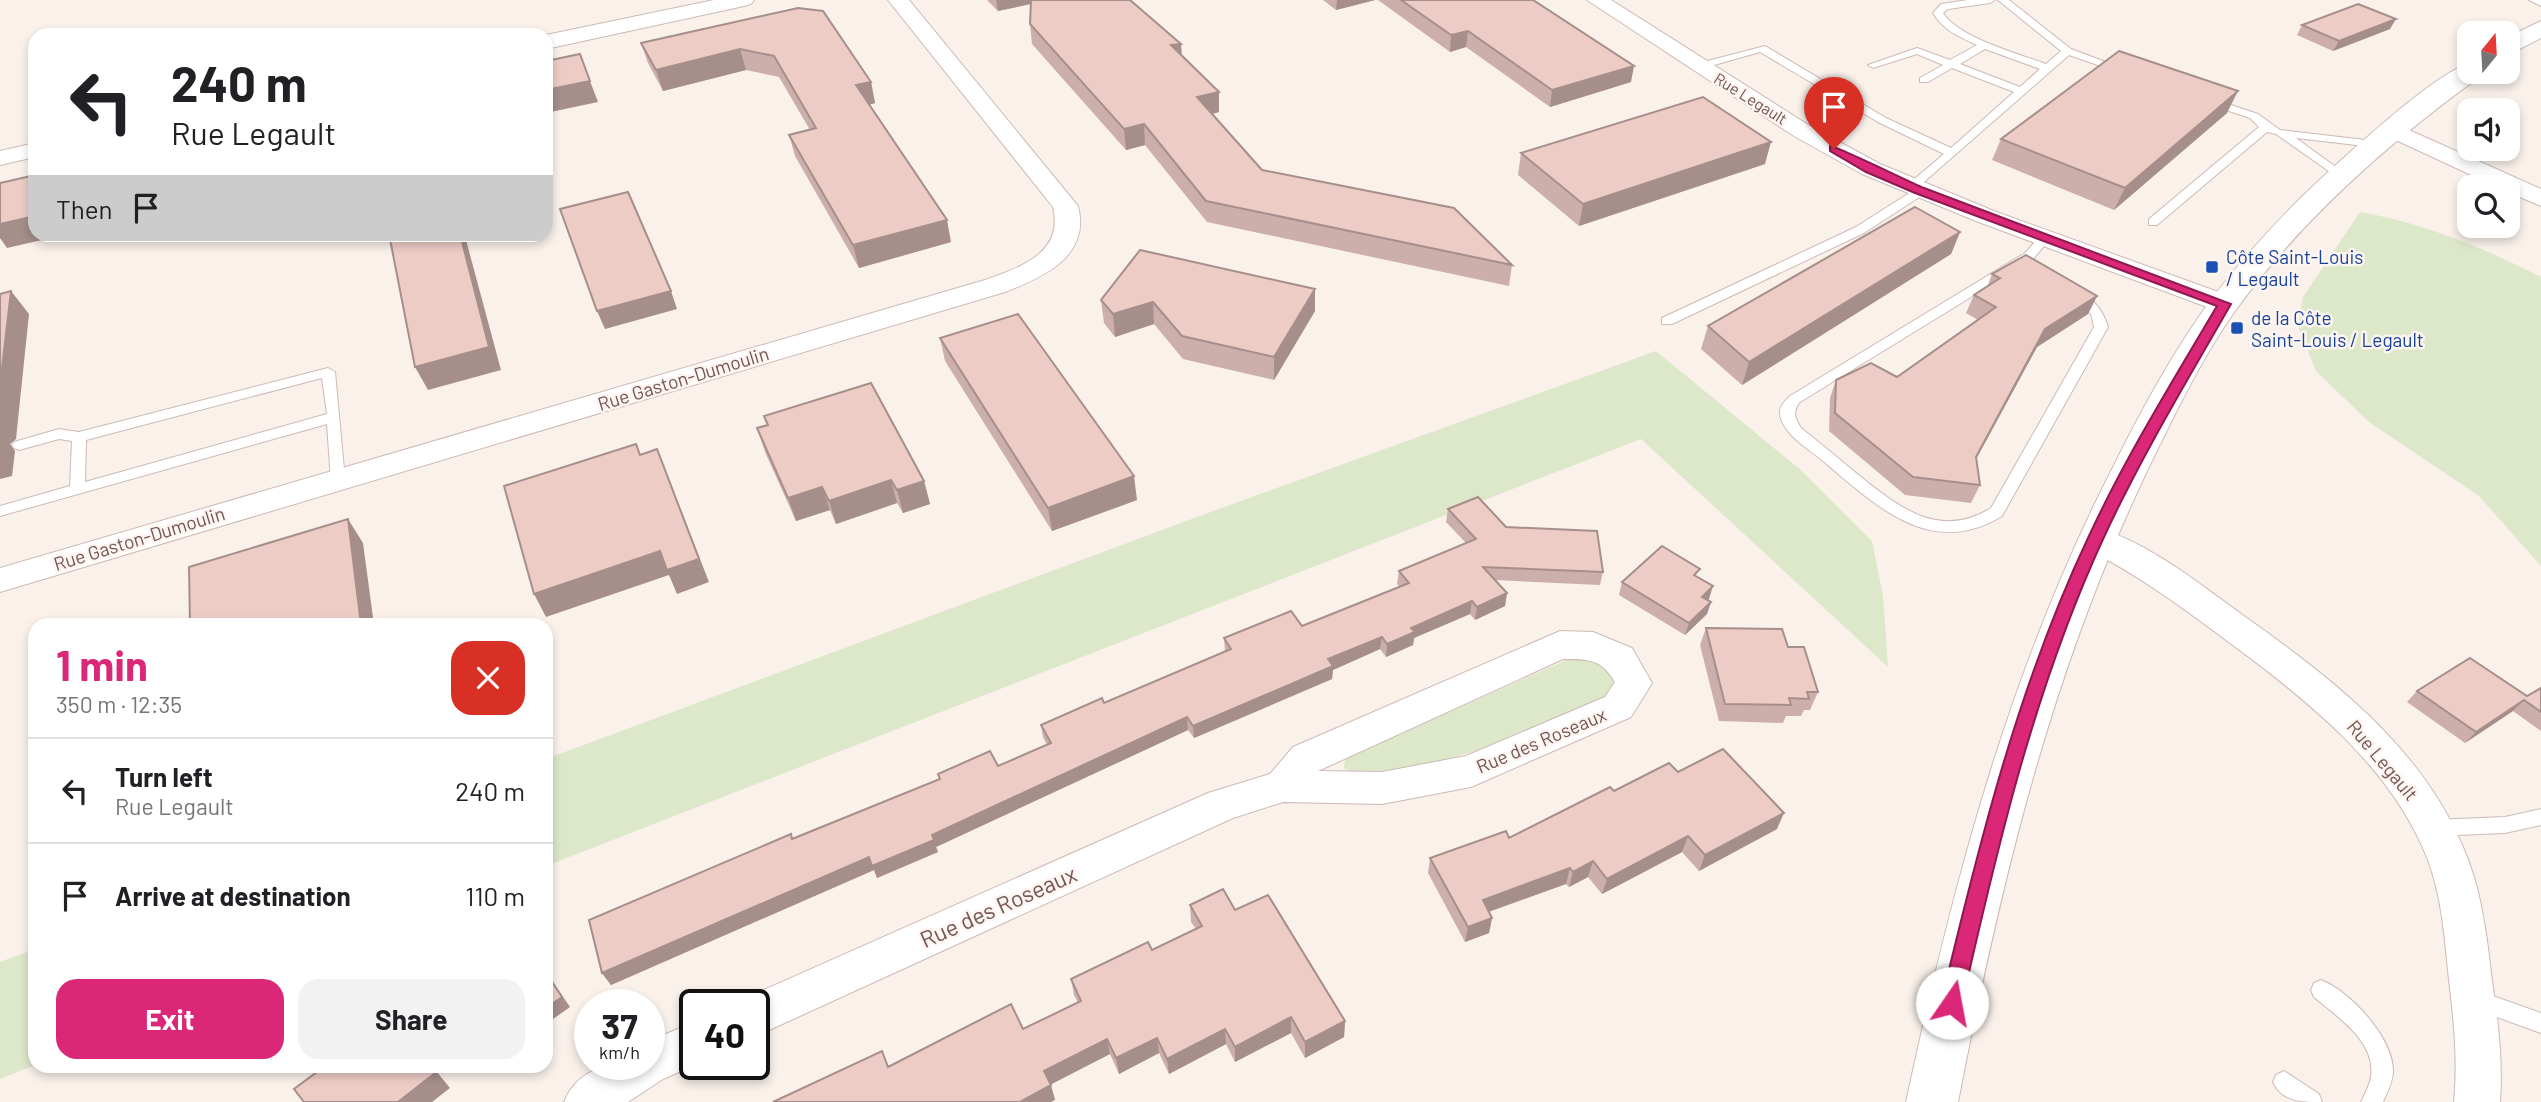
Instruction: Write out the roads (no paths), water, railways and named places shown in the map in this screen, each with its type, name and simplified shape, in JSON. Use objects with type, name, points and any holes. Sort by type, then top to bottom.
[{"type":"street","points":[[553,41],[744,0]]},
{"type":"street","name":"Rue Gaston-Dumoulin","points":[[0,580],[995,286],[1023,276],[1047,261],[1069,231],[1070,218],[1065,206],[898,0]]},
{"type":"street","name":"Rue Legault","points":[[1597,0],[1848,158],[1915,189],[2225,304]]},
{"type":"street","points":[[2520,40],[2541,28]]},
{"type":"street","points":[[1932,1102],[1990,838],[2029,705],[2058,626],[2095,539],[2152,426],[2225,304],[2289,226],[2383,137],[2457,81]]},
{"type":"street","points":[[2383,137],[2541,198]]},
{"type":"street","points":[[0,158],[28,152]]},
{"type":"street","name":"Rue Legault","points":[[2095,539],[2160,573],[2314,687],[2351,721],[2407,784],[2433,828],[2447,859],[2460,902],[2473,999],[2477,1102]]},
{"type":"street","name":"Rue des Roseaux","points":[[770,1009],[1222,805],[1283,786],[1382,788],[1471,771],[1618,707],[1634,684],[1619,658],[1593,646],[1560,645],[1306,758],[1283,786]]},
{"type":"street","points":[[587,1102],[622,1080]]},
{"type":"lane","points":[[1990,0],[1945,6],[1938,13],[1943,23],[1950,28],[2048,68]]},
{"type":"lane","points":[[2003,0],[2067,51],[2130,73]]},
{"type":"lane","points":[[2534,0],[2541,3]]},
{"type":"lane","points":[[1924,80],[1986,44]]},
{"type":"lane","points":[[1700,66],[1761,48],[1882,120],[1952,153]]},
{"type":"lane","points":[[1873,65],[1917,51],[2021,91]]},
{"type":"lane","points":[[1667,321],[1860,230],[1915,189],[2067,51]]},
{"type":"lane","points":[[2205,99],[2254,116],[2266,127],[2281,133],[2340,175]]},
{"type":"lane","points":[[2153,222],[2266,127]]},
{"type":"lane","points":[[2281,133],[2383,137]]},
{"type":"lane","points":[[2045,238],[2029,256],[1795,399],[1787,411],[1792,426],[1888,507],[1929,524],[1952,528],[1979,524],[1997,512],[2101,327],[2097,312],[2064,289]]},
{"type":"lane","points":[[2016,264],[2036,274]]},
{"type":"lane","points":[[19,445],[60,434],[79,437],[328,372],[338,480]]},
{"type":"lane","points":[[0,511],[334,417]]},
{"type":"lane","points":[[77,489],[79,437]]},
{"type":"lane","points":[[2433,828],[2505,825],[2541,817]]},
{"type":"lane","points":[[2321,990],[2352,1017],[2379,1053],[2383,1069],[2372,1102]]},
{"type":"lane","points":[[2473,999],[2541,1023]]},
{"type":"lane","points":[[2284,1082],[2311,1102]]},
{"type":"place","name":"Côte Saint-Louis / Legault","points":[[2212,267]]},
{"type":"place","name":"de la Côte Saint-Louis / Legault","points":[[2237,328]]}]
